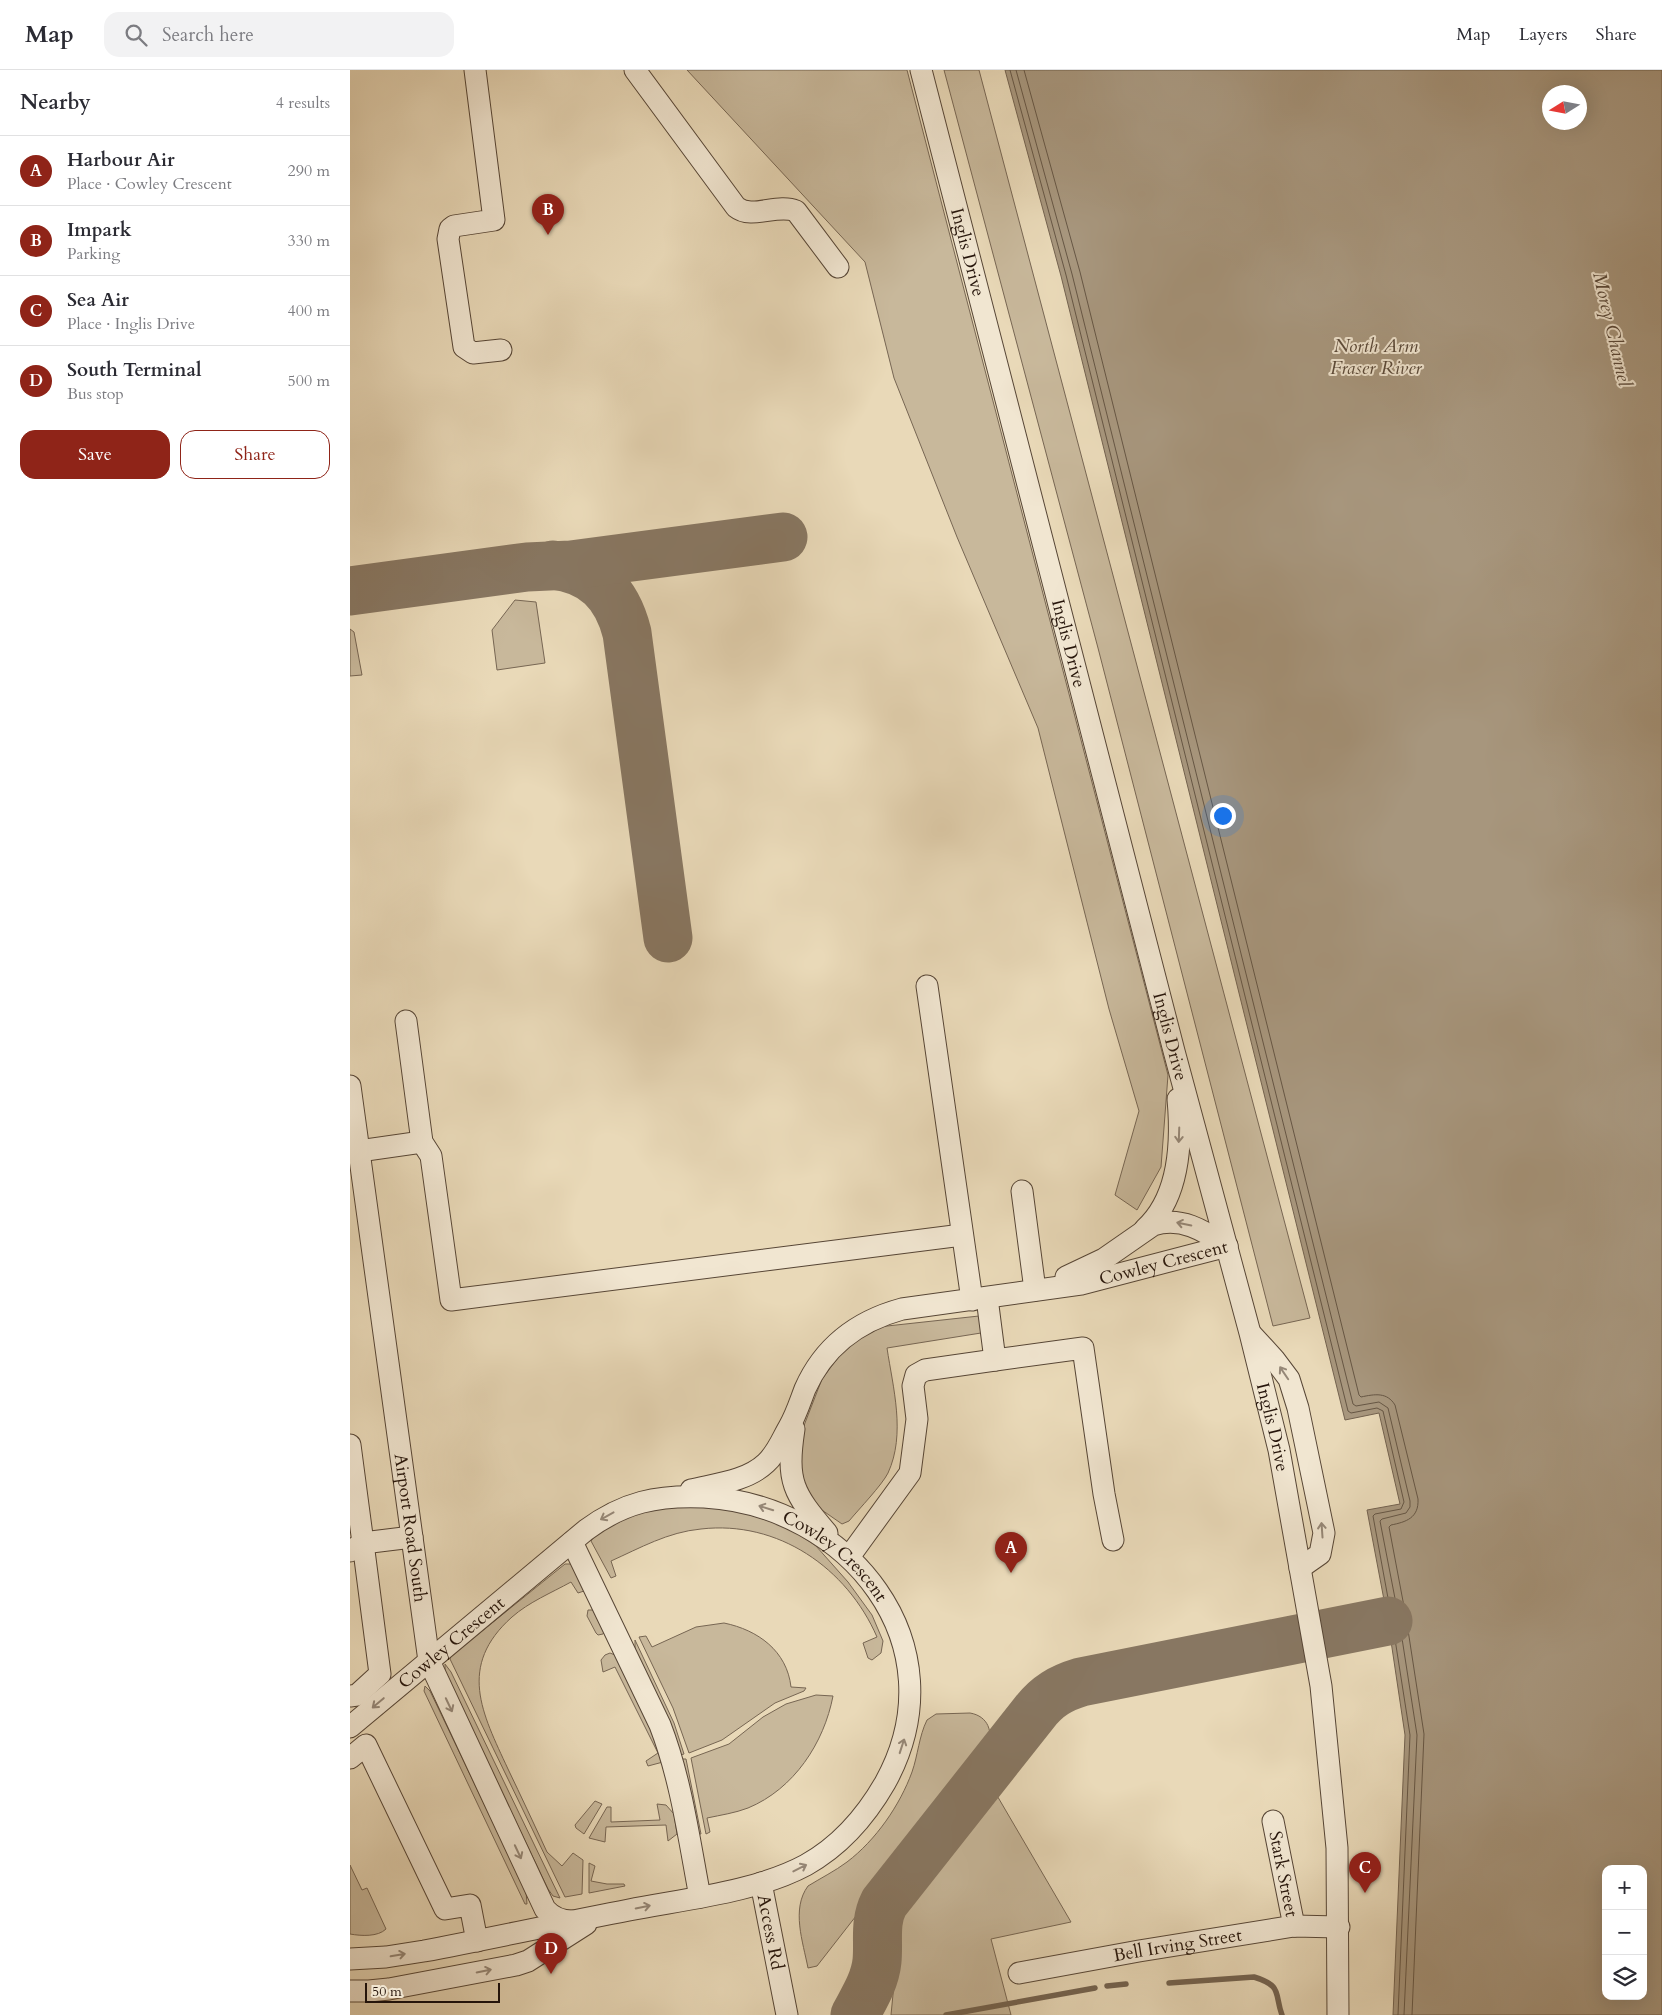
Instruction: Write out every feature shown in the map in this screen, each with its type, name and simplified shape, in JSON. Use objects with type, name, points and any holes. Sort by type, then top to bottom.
[{"type":"street","points":[[475,70],[494,220],[454,226],[450,229],[448,239],[464,347],[473,353],[501,350]]},
{"type":"street","points":[[635,70],[736,207],[745,212],[781,208],[796,211],[838,267]]},
{"type":"street","name":"Inglis Drive","points":[[921,70],[1174,1052],[1250,1333],[1279,1450],[1321,1686],[1337,1848],[1339,1927],[1338,2015]]},
{"type":"street","points":[[927,986],[962,1235],[995,1360]]},
{"type":"street","points":[[406,1021],[422,1142],[431,1156],[451,1300],[962,1235]]},
{"type":"street","points":[[1137,1236],[1158,1214],[1170,1189],[1176,1170],[1180,1131],[1174,1052]]},
{"type":"street","name":"Airport Road South","points":[[350,1086],[359,1151],[358,1205],[412,1537],[429,1661],[545,1909],[562,1920],[578,1920]]},
{"type":"street","points":[[359,1151],[422,1142]]},
{"type":"street","points":[[1022,1191],[1038,1289]]},
{"type":"street","name":"Cowley Crescent","points":[[1038,1289],[1104,1259],[1137,1236],[1160,1223],[1183,1223],[1199,1228],[1227,1246]]},
{"type":"street","name":"Cowley Crescent","points":[[796,1414],[805,1389],[815,1370],[838,1342],[850,1331],[882,1315],[902,1309],[1081,1284],[1227,1246]]},
{"type":"street","points":[[1250,1333],[1274,1359],[1288,1379],[1298,1408],[1324,1533],[1320,1554],[1300,1568]]},
{"type":"street","points":[[796,1414],[790,1456],[790,1470],[793,1482],[807,1509],[844,1553],[910,1473],[917,1419],[914,1386],[916,1375],[925,1370],[1083,1348],[1104,1494],[1113,1540]]},
{"type":"street","points":[[652,1499],[726,1482],[755,1471],[774,1454],[796,1414]]},
{"type":"street","points":[[350,1445],[357,1547],[380,1674],[357,1695],[350,1696]]},
{"type":"street","name":"Cowley Crescent","points":[[350,1727],[572,1542],[609,1515],[628,1506],[652,1499],[695,1497],[727,1499],[774,1510],[798,1522],[844,1553],[876,1590],[897,1627],[904,1649],[910,1680],[911,1702],[908,1726],[901,1751],[877,1798],[851,1829],[830,1849],[808,1864],[761,1883],[700,1897],[477,1941],[386,1957],[350,1959]]},
{"type":"street","points":[[357,1547],[412,1537]]},
{"type":"street","points":[[572,1542],[667,1742],[700,1897]]},
{"type":"street","points":[[350,1758],[366,1745],[445,1910],[470,1905],[477,1941]]},
{"type":"street","name":"Stark Street","points":[[1273,1821],[1294,1926]]},
{"type":"street","name":"Access Rd","points":[[761,1883],[787,2015]]},
{"type":"street","name":"Cowley Crescent","points":[[350,1991],[389,1988],[516,1965],[528,1961],[590,1921],[604,1915]]},
{"type":"street","name":"Bell Irving Street","points":[[1019,1974],[1139,1951],[1294,1926],[1339,1927]]},
{"type":"shaded area","points":[[687,70],[907,70],[1168,1075],[1161,1167],[1137,1210],[1115,1195],[1139,1111],[1109,1009],[1038,728],[957,537],[894,378],[865,262]]},
{"type":"shaded area","points":[[944,70],[979,70],[1310,1318],[1273,1326],[1098,648]]},
{"type":"shaded area","points":[[515,600],[536,602],[545,663],[497,670],[492,630]]},
{"type":"shaded area","points":[[350,629],[354,632],[362,675],[350,676]]},
{"type":"shaded area","points":[[979,1316],[981,1333],[887,1348],[895,1395],[897,1427],[896,1443],[888,1473],[849,1521],[842,1524],[819,1508],[805,1492],[798,1441],[822,1379],[846,1347],[878,1327]]},
{"type":"shaded area","points":[[673,1506],[731,1509],[786,1526],[816,1546],[848,1582],[872,1615],[883,1641],[881,1653],[872,1660],[868,1658],[863,1643],[877,1637],[864,1612],[848,1590],[828,1570],[807,1554],[783,1541],[757,1532],[729,1528],[701,1529],[677,1533],[654,1541],[611,1561],[616,1576],[611,1578],[591,1541],[607,1526],[628,1516]]},
{"type":"shaded area","points":[[565,1564],[572,1564],[584,1591],[578,1593],[571,1582],[533,1602],[512,1617],[495,1635],[485,1654],[480,1672],[480,1690],[483,1709],[490,1729],[547,1852],[562,1866],[573,1853],[583,1860],[582,1894],[565,1897],[450,1659],[451,1656]]},
{"type":"shaded area","points":[[588,1610],[593,1610],[604,1632],[603,1634],[598,1635],[596,1633],[587,1616]]},
{"type":"shaded area","points":[[724,1623],[748,1631],[769,1644],[784,1663],[791,1687],[806,1688],[804,1691],[775,1703],[722,1740],[689,1753],[673,1708],[639,1637],[646,1636],[652,1647],[696,1627]]},
{"type":"shaded area","points":[[635,1640],[674,1723],[684,1754],[680,1755],[635,1649]]},
{"type":"shaded area","points":[[610,1653],[615,1655],[651,1727],[663,1762],[648,1766],[646,1761],[658,1753],[615,1667],[603,1672],[601,1660]]},
{"type":"shaded area","points":[[445,1664],[451,1672],[560,1898],[553,1896],[548,1889],[445,1673]]},
{"type":"shaded area","points":[[425,1686],[430,1691],[526,1891],[527,1904],[525,1904],[424,1691]]},
{"type":"shaded area","points":[[816,1695],[833,1696],[829,1714],[814,1747],[793,1777],[764,1800],[748,1808],[707,1818],[710,1832],[706,1834],[691,1758],[729,1744],[763,1717],[786,1704]]},
{"type":"shaded area","points":[[970,1713],[981,1717],[988,1726],[990,1736],[987,1748],[817,1966],[808,1968],[801,1937],[799,1915],[803,1895],[808,1886],[858,1853],[886,1821],[907,1784],[927,1720],[936,1714]]},
{"type":"shaded area","points":[[681,1759],[686,1759],[701,1834],[698,1834]]},
{"type":"shaded area","points":[[992,1787],[1071,1922],[991,1939],[1011,2015],[891,2015],[894,1984],[887,1910]]},
{"type":"shaded area","points":[[595,1801],[602,1804],[584,1834],[575,1825]]},
{"type":"shaded area","points":[[657,1804],[666,1805],[674,1814],[677,1834],[668,1841],[666,1825],[606,1827],[605,1842],[589,1838],[607,1807],[611,1807],[611,1822],[660,1820]]},
{"type":"shaded area","points":[[589,1863],[595,1866],[591,1881],[607,1884],[624,1884],[625,1886],[589,1893]]},
{"type":"shaded area","points":[[350,1865],[362,1890],[367,1888],[386,1929],[383,1932],[374,1935],[350,1934]]},
{"type":"water","name":"North Arm Fraser River","points":[[1005,70],[1662,70],[1662,2015],[1393,2015],[1405,1735],[1388,1621],[1367,1510],[1400,1504],[1379,1413],[1345,1420],[1061,276]]},
{"type":"waterway","points":[[1169,1983],[1254,1977],[1263,1980],[1276,1991],[1282,2015]]},
{"type":"waterway","points":[[1107,1986],[1126,1984]]},
{"type":"waterway","points":[[946,2015],[1095,1988]]},
{"type":"taxiway","points":[[350,591],[527,567],[571,565],[783,537]]},
{"type":"taxiway","points":[[553,565],[568,568],[592,578],[610,595],[623,619],[627,633],[668,938]]},
{"type":"taxiway","points":[[855,2015],[869,1989],[876,1968],[878,1925],[884,1903],[1034,1713],[1049,1697],[1081,1682],[1388,1621]]},
{"type":"place","name":"Impark","points":[[548,235]]},
{"type":"place","name":"Harbour Air","points":[[1011,1573]]},
{"type":"place","name":"Sea Air","points":[[1365,1893]]},
{"type":"place","name":"South Terminal","points":[[551,1974]]},
{"type":"water label","name":"Morey Channel","points":[[1613,329]]}]
